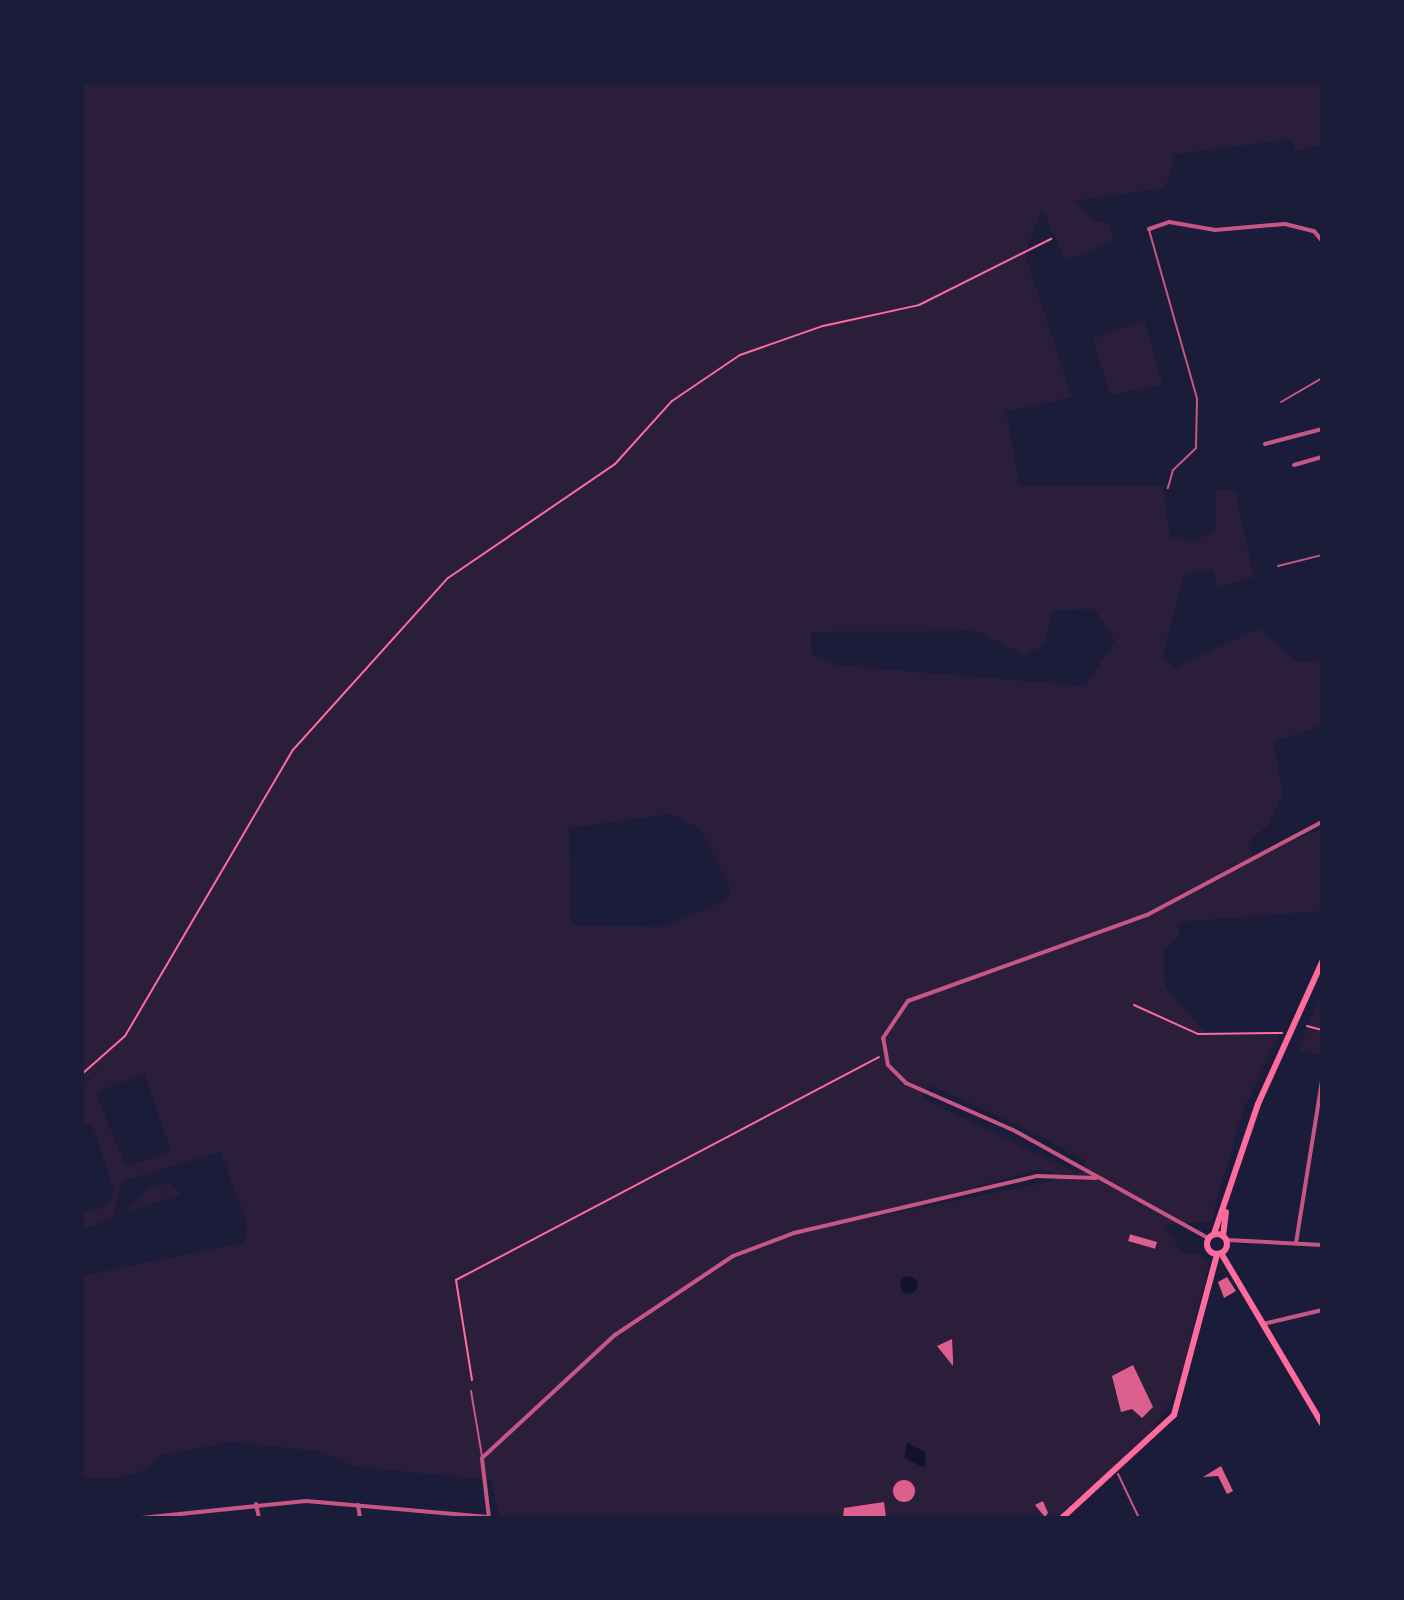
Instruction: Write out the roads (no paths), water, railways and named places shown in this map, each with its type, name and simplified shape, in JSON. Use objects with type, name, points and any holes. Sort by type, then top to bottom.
[{"type":"main road","points":[[1211,1236],[1226,1209],[1253,1118],[1322,962]]},
{"type":"main road","points":[[1062,1518],[1118,1474],[1177,1407],[1225,1238],[1226,1209]]},
{"type":"main road","points":[[1211,1236],[1225,1238]]},
{"type":"main road","points":[[1211,1236],[1322,1424]]},
{"type":"street","points":[[1149,229],[1169,222],[1215,230],[1285,224],[1314,231],[1322,241]]},
{"type":"street","points":[[1265,444],[1322,429]]},
{"type":"street","points":[[1294,465],[1322,457]]},
{"type":"street","points":[[1211,1236],[906,1083],[884,1055],[886,1025],[908,1001],[1147,915],[1322,822]]},
{"type":"street","points":[[1296,1243],[1322,1081]]},
{"type":"street","points":[[141,1518],[256,1504],[358,1505],[489,1518],[482,1458],[607,1341],[733,1256],[794,1233],[1037,1176],[1098,1178]]},
{"type":"street","points":[[1225,1238],[1322,1245]]},
{"type":"street","points":[[1263,1324],[1322,1310]]},
{"type":"street","points":[[256,1504],[259,1518]]},
{"type":"street","points":[[358,1505],[360,1518]]},
{"type":"lane","points":[[1149,229],[1197,399],[1196,448],[1170,474],[1168,488]]},
{"type":"lane","points":[[1281,402],[1322,378]]},
{"type":"lane","points":[[1278,566],[1322,555]]},
{"type":"lane","points":[[471,1391],[482,1458]]},
{"type":"lane","points":[[1118,1474],[1139,1518]]}]
